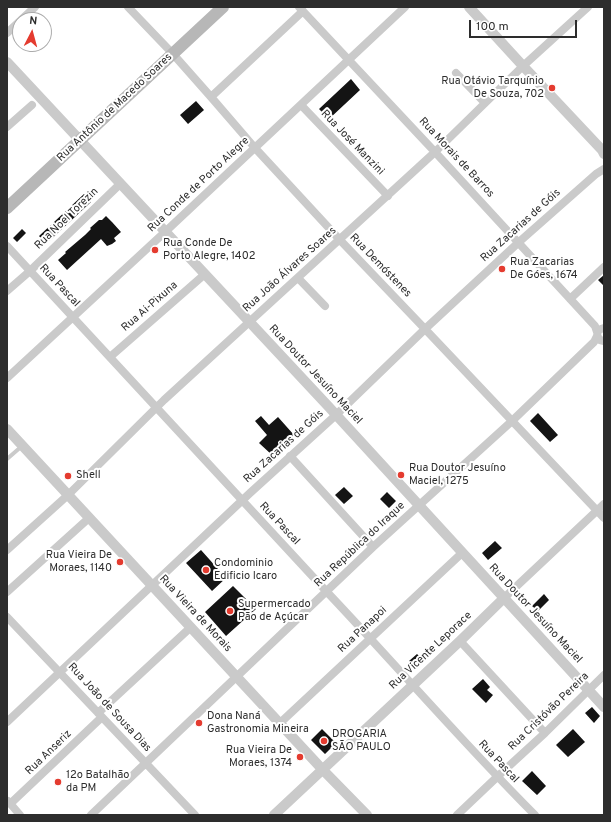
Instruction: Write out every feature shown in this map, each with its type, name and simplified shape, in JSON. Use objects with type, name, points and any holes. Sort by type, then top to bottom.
[{"type":"main road","name":"Rua Antônio de Macedo Soares","points":[[7,208],[223,7]]},
{"type":"street","name":"Rua Demóstenes","points":[[128,7],[173,54],[255,148],[340,240],[604,518]]},
{"type":"street","name":"Rua Conde de Porto Alegre","points":[[7,378],[166,232],[405,7]]},
{"type":"street","points":[[469,7],[603,151]]},
{"type":"street","name":"Rua João Álvares Soares","points":[[7,550],[68,495],[156,408],[388,196],[523,66],[588,7]]},
{"type":"street","name":"Rua Morais de Barros","points":[[301,9],[519,242],[570,299],[600,336]]},
{"type":"street","points":[[211,97],[301,9]]},
{"type":"street","name":"Rua Doutor Jesuíno Maciel","points":[[7,62],[336,415],[604,707]]},
{"type":"street","points":[[456,73],[485,103]]},
{"type":"street","points":[[7,127],[32,105]]},
{"type":"street","name":"Rua José Manzini","points":[[301,105],[388,196]]},
{"type":"street","name":"Rua Zacarias de Góis","points":[[596,174],[604,161]]},
{"type":"street","name":"Rua Zacarias de Góis","points":[[7,722],[242,500],[336,415],[519,242],[596,174],[604,169]]},
{"type":"street","name":"Rua Noel Torezin","points":[[7,291],[30,271],[120,184]]},
{"type":"street","name":"Rua Pascal","points":[[7,246],[497,777],[535,815]]},
{"type":"street","points":[[570,299],[604,267]]},
{"type":"street","name":"Rua Ai-Pixuna","points":[[110,357],[205,274]]},
{"type":"street","points":[[298,278],[325,306]]},
{"type":"street","name":"Rua República do Iraque","points":[[91,815],[373,548],[512,421],[600,336]]},
{"type":"street","name":"Rua Vieira de Morais","points":[[7,429],[280,724],[367,815]]},
{"type":"street","points":[[290,456],[373,548]]},
{"type":"street","name":"Rua Vicente Leporace","points":[[274,815],[604,504]]},
{"type":"street","points":[[7,592],[89,518]]},
{"type":"street","name":"Rua Panapoi","points":[[280,724],[462,553]]},
{"type":"street","name":"Rua João de Sousa Dias","points":[[7,617],[195,815]]},
{"type":"street","name":"Rua Anseriz","points":[[9,803],[190,627]]},
{"type":"street","points":[[460,641],[545,733]]},
{"type":"street","name":"Rua Cristóvão Pereira","points":[[457,815],[545,733],[604,675]]},
{"type":"street","points":[[9,803],[20,815]]},
{"type":"lane","points":[[7,459],[22,446]]},
{"type":"building","points":[[351,79],[360,90],[329,119],[319,109]]},
{"type":"building","points":[[196,101],[204,110],[188,124],[180,115]]},
{"type":"building","points":[[84,194],[91,202],[46,244],[39,236]]},
{"type":"building","points":[[106,216],[121,232],[114,238],[116,241],[107,246],[101,239],[67,270],[58,260],[91,229],[90,228]]},
{"type":"building","points":[[22,229],[26,233],[17,242],[13,238]]},
{"type":"building","points":[[604,275],[604,286],[598,280]]},
{"type":"building","points":[[538,413],[558,435],[550,442],[530,421]]},
{"type":"building","points":[[261,416],[269,425],[278,417],[294,435],[286,442],[288,443],[282,450],[278,449],[272,455],[259,443],[267,435],[255,421]]},
{"type":"building","points":[[344,487],[353,496],[344,504],[335,495]]},
{"type":"building","points":[[387,492],[396,501],[389,508],[380,499]]},
{"type":"building","points":[[495,541],[502,548],[488,560],[482,553]]},
{"type":"building","name":"Condominio Edificio Icaro","points":[[201,550],[226,578],[212,591],[186,563]]},
{"type":"building","name":"Supermercado Pão de Açúcar","points":[[233,586],[256,609],[226,636],[205,612]]},
{"type":"building","points":[[544,594],[549,600],[538,611],[532,606]]},
{"type":"building","points":[[417,654],[422,659],[414,667],[409,661]]},
{"type":"building","points":[[483,679],[490,687],[487,690],[493,695],[486,703],[472,689]]},
{"type":"building","points":[[592,707],[600,716],[594,723],[585,713]]},
{"type":"building","name":"DROGARIA SÃO PAULO","points":[[322,729],[336,743],[325,754],[311,740]]},
{"type":"building","points":[[573,729],[585,742],[568,757],[556,745]]},
{"type":"building","points":[[532,771],[546,786],[537,795],[522,781]]},
{"type":"place","name":"Rua Otávio Tarquínio De Souza, 702","points":[[552,88]]},
{"type":"place","name":"Rua Conde De Porto Alegre, 1402","points":[[155,250]]},
{"type":"place","name":"Rua Zacarias De Góes, 1674","points":[[502,269]]},
{"type":"place","name":"Rua Doutor Jesuíno Maciel, 1275","points":[[401,475]]},
{"type":"place","name":"Shell","points":[[68,476]]},
{"type":"place","name":"Rua Vieira De Moraes, 1140","points":[[120,562]]},
{"type":"place","name":"Condominio Edificio Icaro","points":[[206,570]]},
{"type":"place","name":"Supermercado Pão de Açúcar","points":[[230,611]]},
{"type":"place","name":"Dona Naná Gastronomia Mineira","points":[[199,723]]},
{"type":"place","name":"DROGARIA SÃO PAULO","points":[[324,741]]},
{"type":"place","name":"Rua Vieira De Moraes, 1374","points":[[300,757]]},
{"type":"place","name":"12o Batalhão da PM","points":[[58,782]]}]
